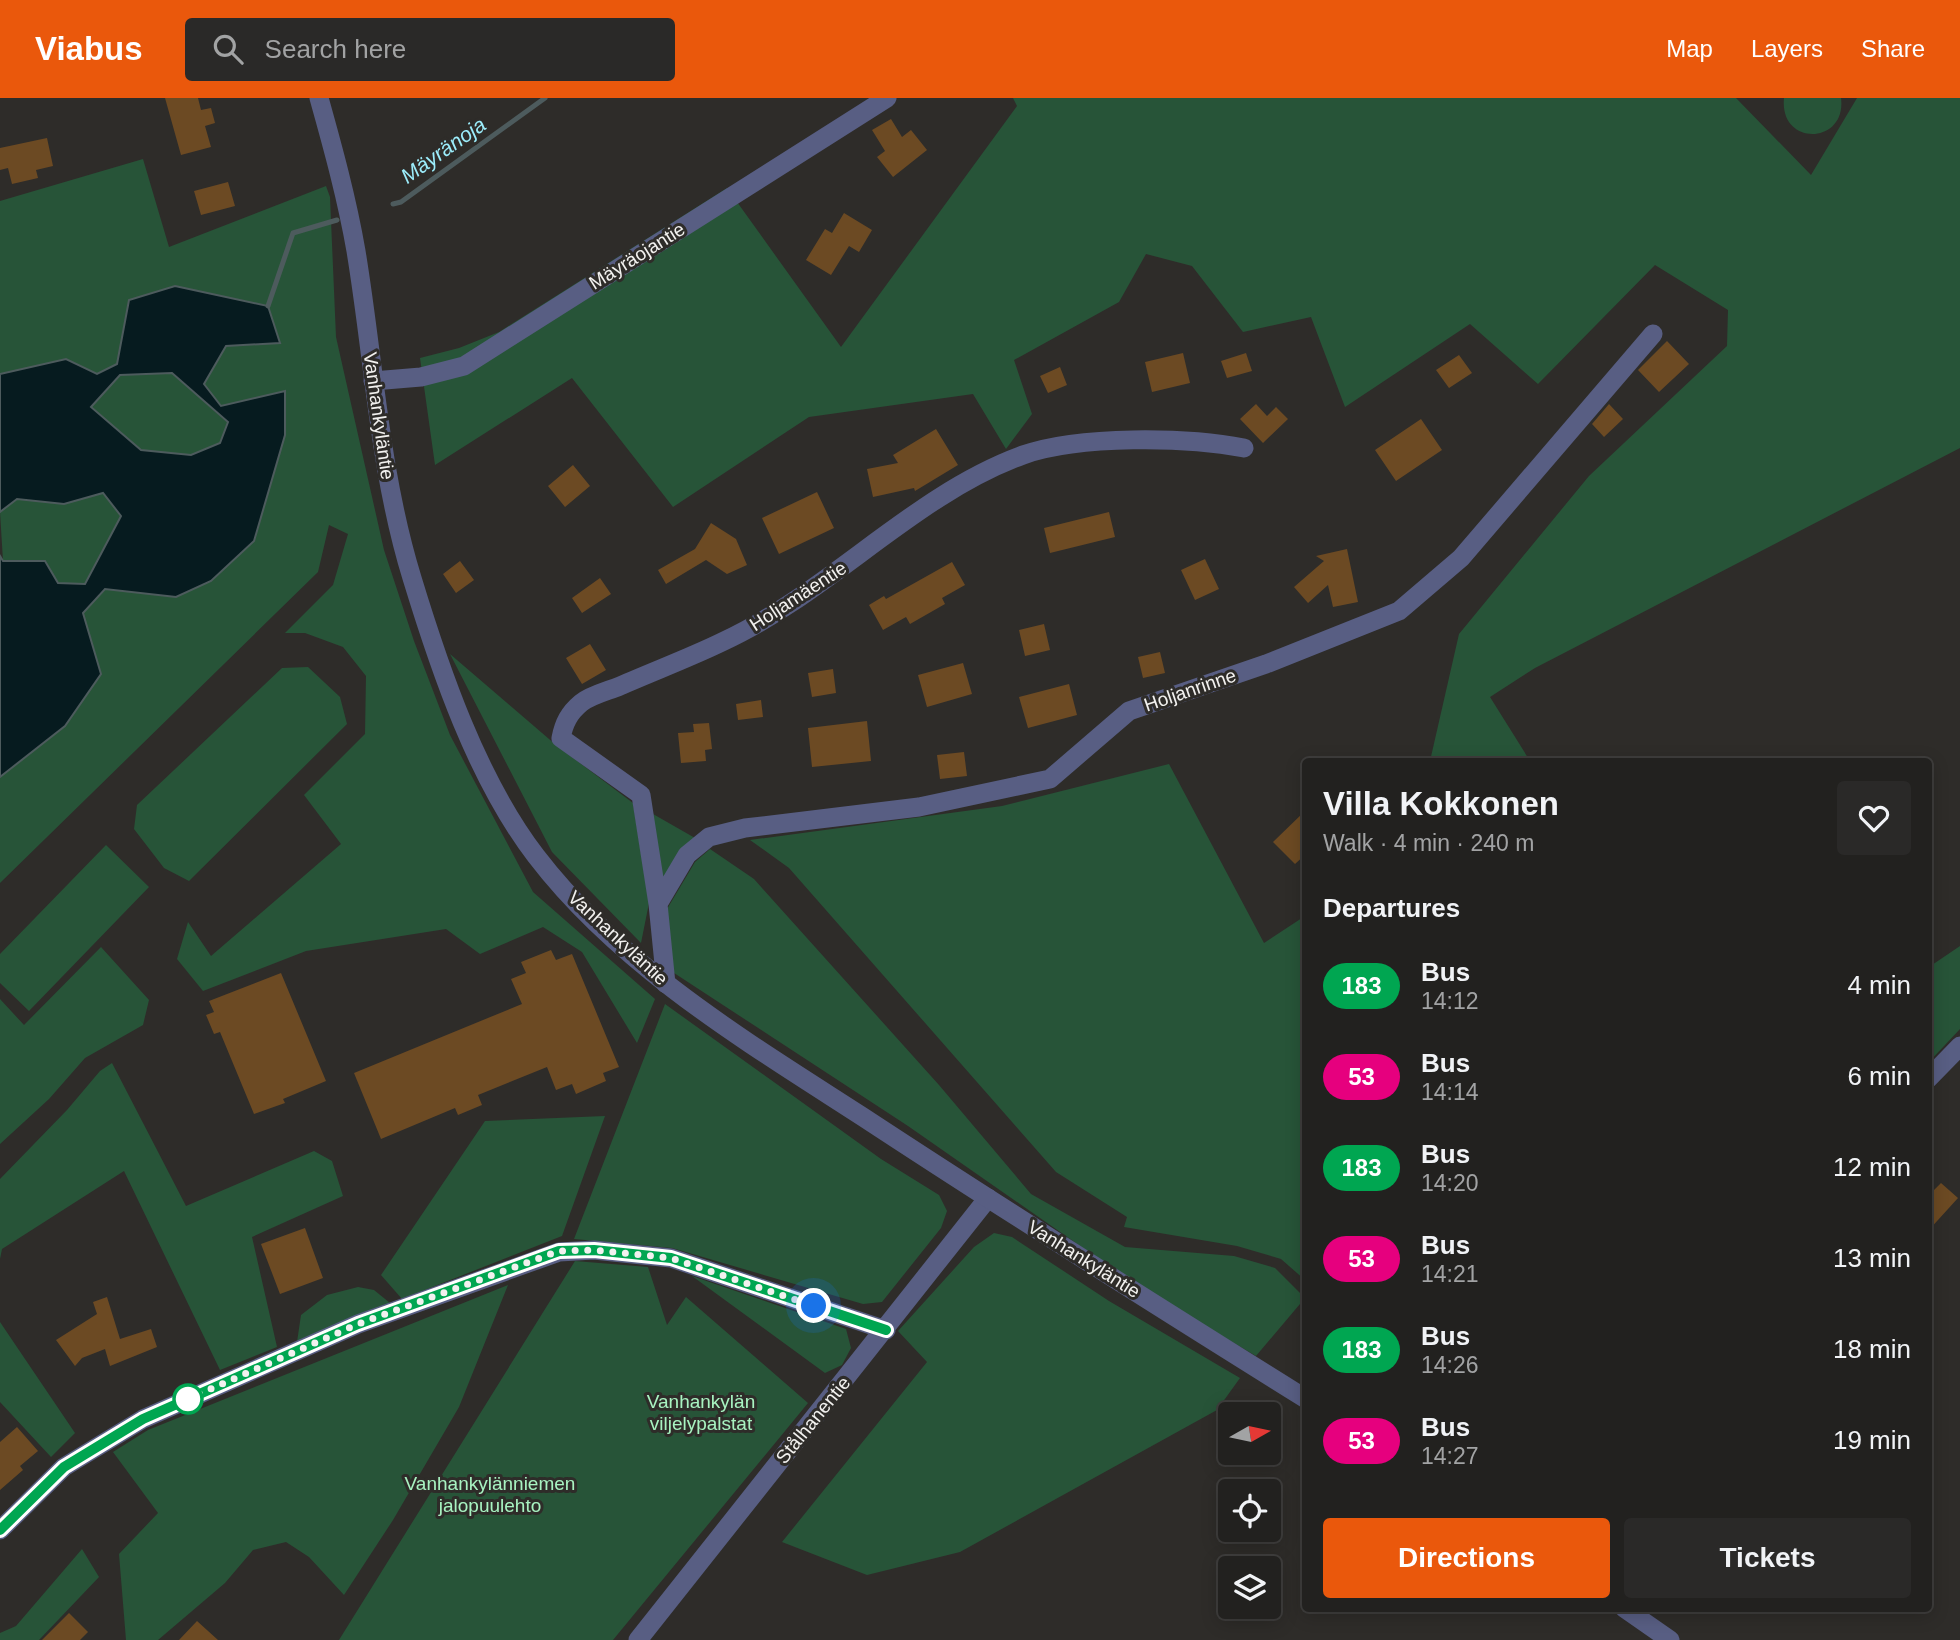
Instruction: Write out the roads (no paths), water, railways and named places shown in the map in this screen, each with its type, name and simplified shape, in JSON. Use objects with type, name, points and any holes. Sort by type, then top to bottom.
[{"type":"street","name":"Vanhankyläntie","points":[[318,98],[349,218],[389,492],[410,574],[435,650],[486,774],[542,864],[584,911],[666,984],[988,1199],[1302,1396]]},
{"type":"street","name":"Mäyräojantie","points":[[373,381],[421,377],[464,366],[887,98]]},
{"type":"street","name":"Holjanrinne","points":[[659,904],[687,855],[709,837],[758,826],[919,807],[1051,779],[1129,711],[1266,664],[1399,611],[1461,558],[1653,334]]},
{"type":"street","name":"Holjamäentie","points":[[666,984],[659,904],[641,795],[561,738],[564,721],[583,702],[723,642],[768,619],[961,483],[1025,455],[1072,446],[1162,439],[1214,442],[1244,448]]},
{"type":"street","points":[[1932,1075],[1960,1046]]},
{"type":"street","name":"Stålhanentie","points":[[638,1640],[988,1199]]},
{"type":"street","points":[[0,1530],[64,1467],[143,1419],[358,1324],[559,1251],[594,1250],[671,1258],[886,1330]]},
{"type":"street","points":[[1630,1612],[1670,1640]]},
{"type":"water","points":[[175,286],[268,306],[280,343],[226,346],[204,384],[221,406],[285,391],[285,435],[254,541],[211,581],[176,597],[105,589],[83,613],[101,674],[65,726],[0,777],[0,556],[3,561],[45,561],[58,583],[85,584],[121,516],[103,493],[64,504],[17,499],[0,512],[0,374],[66,359],[97,374],[117,364],[129,300]],"holes":[[[172,373],[228,422],[220,443],[191,455],[141,450],[91,407],[120,375]]]},
{"type":"waterway","name":"Mäyränoja","points":[[393,204],[401,202],[545,98]]},
{"type":"waterway","name":"Mäyränoja","points":[[268,306],[293,233],[337,220]]},
{"type":"park label","name":"Vanhankylän viljelypalstat","points":[[701,1412]]},
{"type":"park label","name":"Vanhankylänniemen jalopuulehto","points":[[490,1494]]}]
